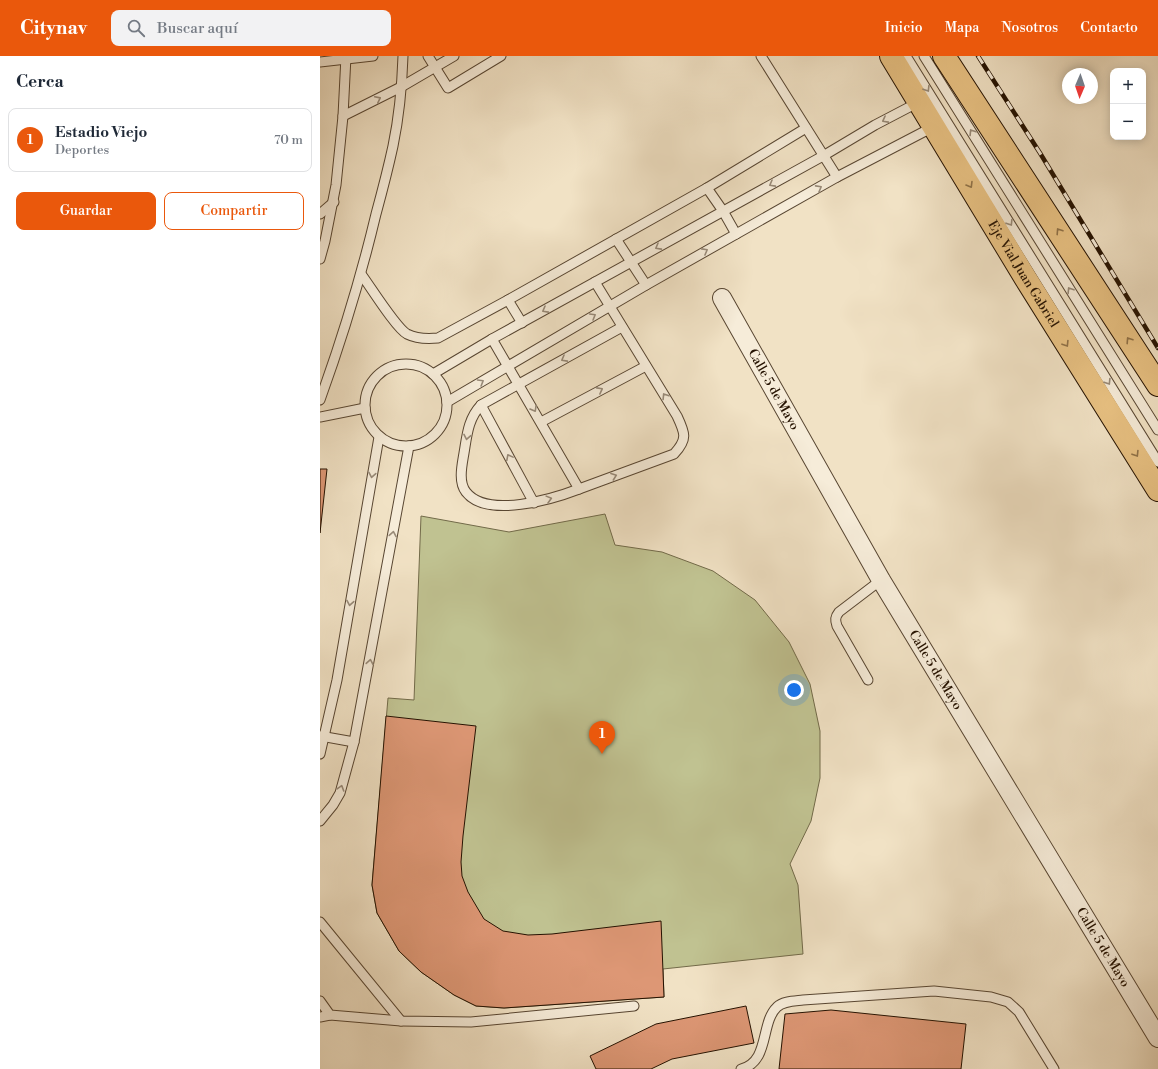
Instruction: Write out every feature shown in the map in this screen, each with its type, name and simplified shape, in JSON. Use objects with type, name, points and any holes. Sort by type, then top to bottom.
[{"type":"main road","name":"Eje Vial Juan Gabriel","points":[[891,56],[1026,279],[1158,490]]},
{"type":"main road","points":[[944,56],[1158,385]]},
{"type":"street","name":"Calle 5 de Mayo","points":[[722,298],[881,580],[1158,1038]]},
{"type":"lane","points":[[320,62],[373,56]]},
{"type":"lane","points":[[320,400],[340,344],[361,274],[393,146],[402,87],[403,56]]},
{"type":"lane","points":[[428,56],[434,68],[448,88],[498,57]]},
{"type":"lane","points":[[343,116],[402,87],[454,56]]},
{"type":"lane","points":[[760,56],[837,178]]},
{"type":"lane","points":[[906,56],[1158,462]]},
{"type":"lane","points":[[924,56],[1158,430]]},
{"type":"lane","points":[[320,259],[334,202],[343,116],[346,58]]},
{"type":"lane","points":[[433,374],[492,339],[823,156],[875,125],[919,102]]},
{"type":"lane","points":[[447,402],[646,285],[837,178],[934,126]]},
{"type":"lane","points":[[361,274],[388,313],[406,333],[419,338],[438,338],[707,188],[806,128]]},
{"type":"lane","points":[[707,188],[723,211],[736,234]]},
{"type":"lane","points":[[320,214],[334,202]]},
{"type":"lane","points":[[616,238],[646,285]]},
{"type":"lane","points":[[595,282],[677,416],[684,432],[684,440],[680,447],[674,454],[562,496],[534,503],[492,506],[476,500],[465,492],[461,470],[466,436],[474,413],[481,405],[622,327]]},
{"type":"lane","points":[[508,300],[522,323]]},
{"type":"lane","points":[[492,339],[520,384],[579,489]]},
{"type":"lane","points":[[414,364],[433,374],[445,391],[447,402],[447,413],[444,423],[438,432],[430,439],[420,444],[409,446],[398,446],[379,437],[369,424],[365,408],[365,398],[368,387],[374,378],[382,371],[397,365],[414,364]]},
{"type":"lane","points":[[541,422],[646,366]]},
{"type":"lane","points":[[481,405],[534,503]]},
{"type":"lane","points":[[320,417],[365,408]]},
{"type":"lane","points":[[320,754],[322,736],[337,680],[379,437]]},
{"type":"lane","points":[[320,821],[334,805],[340,793],[354,742],[409,446]]},
{"type":"lane","points":[[868,680],[835,620],[839,612],[881,580]]},
{"type":"lane","points":[[322,736],[354,742]]},
{"type":"lane","points":[[320,922],[401,1021]]},
{"type":"lane","points":[[741,1069],[754,1062],[760,1053],[772,1013],[777,1006],[788,1002],[934,991],[991,997],[1008,1002],[1019,1012],[1054,1069]]},
{"type":"lane","points":[[320,1001],[330,1015]]},
{"type":"lane","points":[[320,1017],[330,1015],[401,1021],[471,1022],[634,1006]]},
{"type":"green space","points":[[605,514],[615,545],[662,552],[713,571],[755,600],[789,642],[810,684],[820,731],[820,778],[811,821],[790,864],[798,885],[803,954],[663,969],[664,997],[504,1008],[476,1006],[454,995],[421,972],[399,951],[377,913],[372,885],[388,698],[414,700],[421,516],[509,532]]},
{"type":"building","points":[[320,469],[327,469],[320,533]]},
{"type":"building","points":[[386,716],[476,726],[461,862],[462,876],[468,892],[484,919],[503,931],[528,935],[552,934],[661,921],[664,997],[504,1008],[476,1006],[454,995],[421,972],[399,951],[377,913],[372,885]]},
{"type":"building","points":[[746,1006],[754,1043],[672,1059],[651,1069],[596,1069],[590,1056],[656,1024]]},
{"type":"building","points":[[831,1010],[966,1024],[961,1069],[779,1069],[785,1014]]},
{"type":"railway","points":[[978,56],[1040,153],[1158,348]]},
{"type":"place","name":"Estadio Viejo","points":[[602,754]]}]
